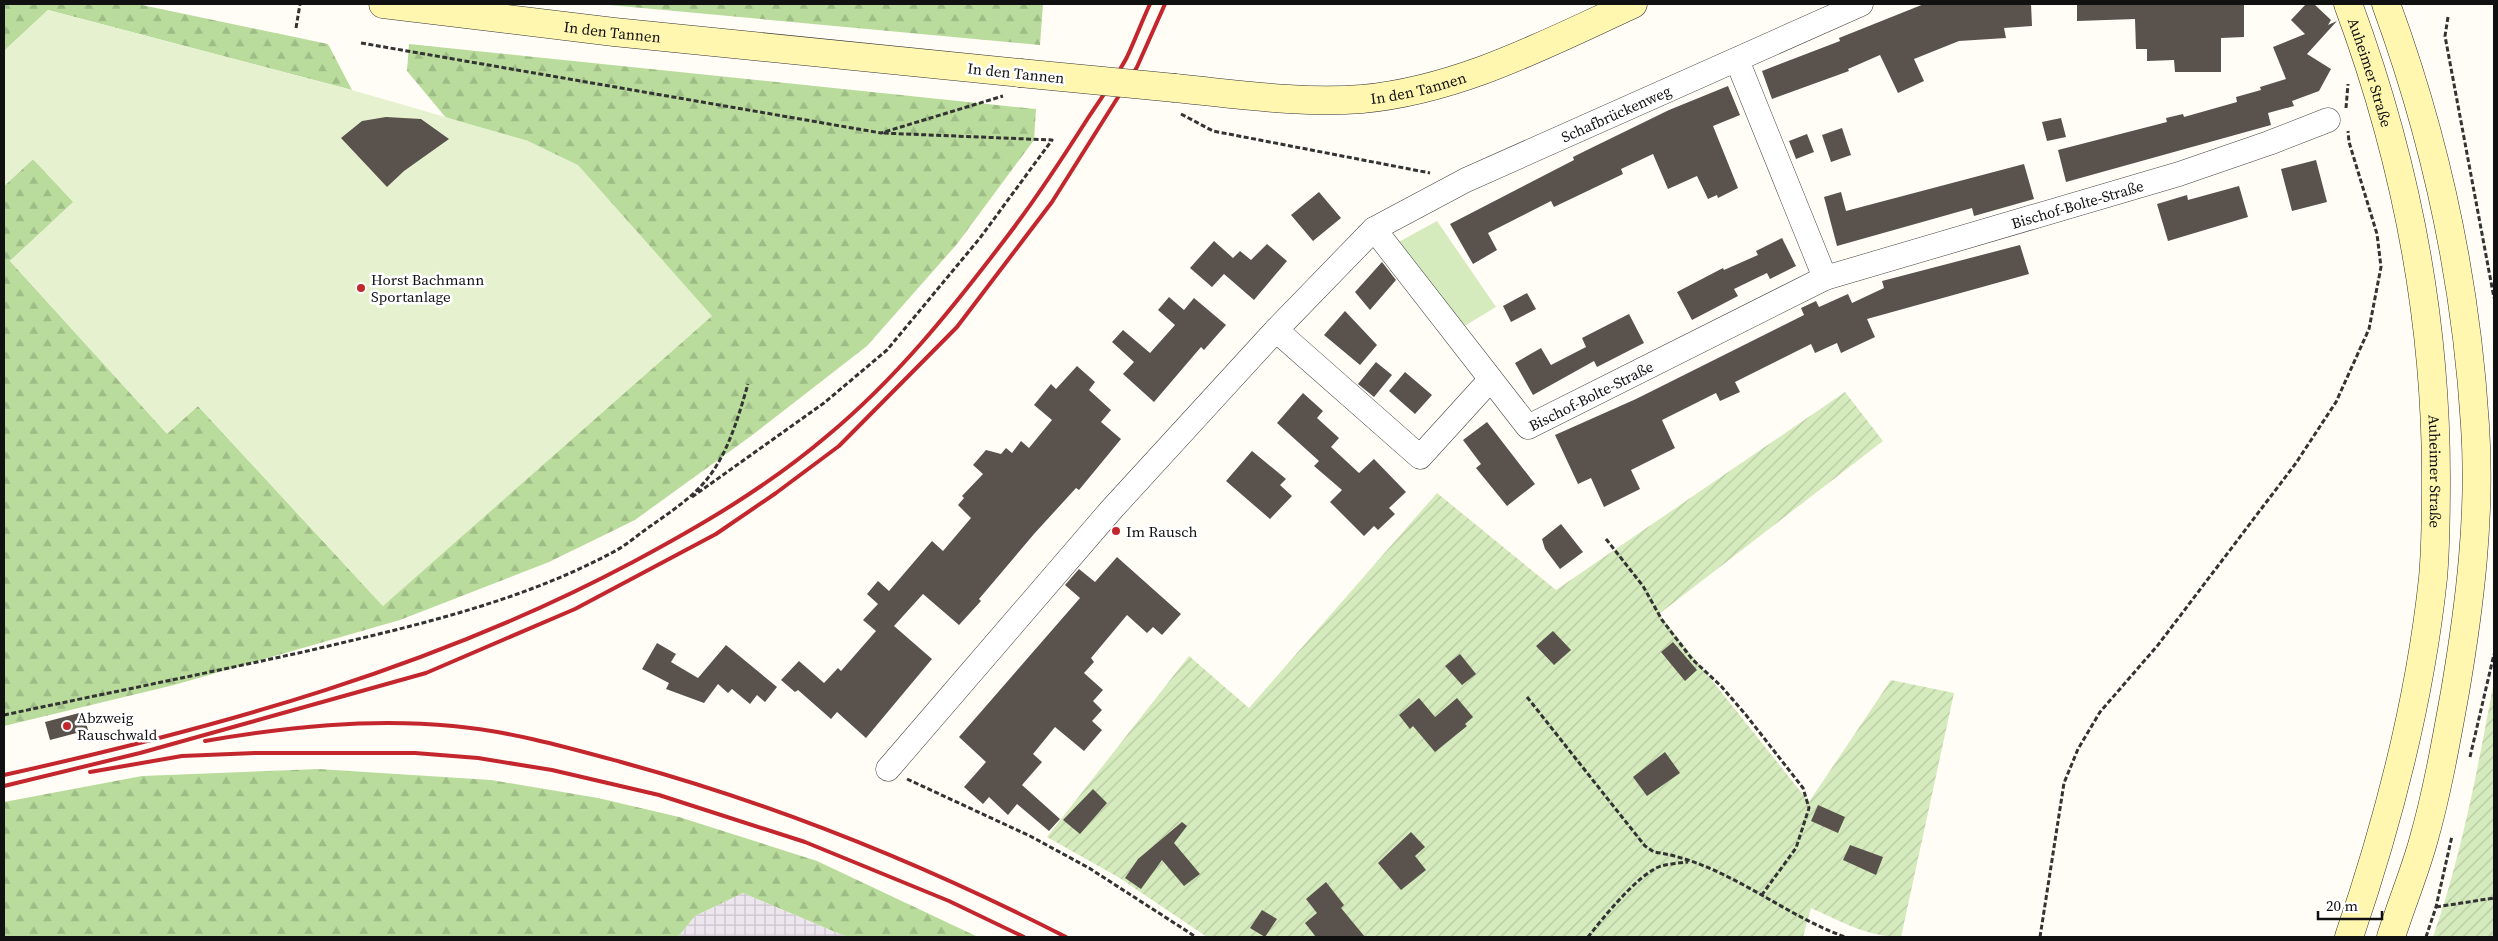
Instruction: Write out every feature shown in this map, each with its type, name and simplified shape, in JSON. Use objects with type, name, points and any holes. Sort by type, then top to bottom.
[{"type":"main road","name":"In den Tannen","points":[[384,4],[614,32],[1020,73],[1178,101],[1262,97],[1312,100],[1361,99],[1447,83],[1531,51],[1633,4]]},
{"type":"main road","points":[[2339,4],[2362,41]]},
{"type":"main road","name":"Auheimer Straße","points":[[2348,4],[2362,41],[2403,184],[2415,243],[2431,356],[2436,433],[2436,510],[2433,576],[2424,646],[2414,703],[2394,794],[2349,937]]},
{"type":"main road","points":[[2386,4],[2400,40],[2428,131],[2452,240],[2464,315],[2475,426],[2475,522],[2467,622],[2444,752],[2423,842],[2391,937]]},
{"type":"main road","points":[[2400,40],[2404,4]]},
{"type":"street","name":"Schafbrückenweg","points":[[1374,229],[1466,180],[1861,4]]},
{"type":"street","points":[[1737,60],[1826,278]]},
{"type":"street","name":"Bischof-Bolte-Straße","points":[[1374,229],[1528,427],[1826,278],[2179,174],[2340,120]]},
{"type":"street","points":[[888,769],[1111,510],[1276,330],[1374,229]]},
{"type":"street","points":[[1276,330],[1420,457],[1490,380]]},
{"type":"path","points":[[296,28],[300,4]]},
{"type":"path","points":[[2448,16],[2445,36],[2494,298]]},
{"type":"path","points":[[4,715],[401,629],[494,602],[578,569],[618,549],[824,403],[887,350],[980,238],[1052,140],[882,133],[361,43]]},
{"type":"path","points":[[2040,937],[2064,783],[2078,749],[2100,712],[2170,630],[2296,463],[2336,402],[2369,329],[2381,267],[2377,234],[2349,142],[2340,120],[2348,76]]},
{"type":"path","points":[[882,133],[1005,96]]},
{"type":"path","points":[[1178,101],[1213,131],[1466,180]]},
{"type":"path","points":[[683,503],[703,484],[726,448],[739,416],[748,384]]},
{"type":"path","points":[[1606,539],[1643,586],[1662,620],[1692,659],[1721,686],[1746,715],[1803,788],[1809,808],[1796,848],[1761,896]]},
{"type":"path","points":[[1527,697],[1645,846],[1654,852],[1720,871],[1761,896],[1845,937]]},
{"type":"path","points":[[888,769],[918,785],[1030,836],[1072,859],[1196,937]]},
{"type":"path","points":[[1588,937],[1635,885],[1659,867],[1691,862]]},
{"type":"path","points":[[2436,907],[2494,898]]},
{"type":"shaded area","points":[[743,893],[847,937],[678,937],[695,916]]},
{"type":"green space","points":[[4,4],[137,4],[328,44],[352,90],[48,10],[4,51]]},
{"type":"green space","points":[[599,4],[1043,4],[1040,45]]},
{"type":"green space","name":"Horst Bachmann Sportanlage","points":[[48,10],[352,90],[528,141],[578,165],[712,316],[383,606],[198,406],[167,434],[10,261],[73,202],[33,159],[4,186],[4,51]]},
{"type":"green space","points":[[409,44],[1036,109],[1034,140],[957,244],[867,346],[751,436],[635,520],[549,562],[400,620],[174,685],[4,726],[4,186],[33,159],[74,202],[10,261],[167,433],[198,406],[383,606],[528,141],[447,119],[407,71]]},
{"type":"green space","points":[[1437,221],[1496,307],[1461,328],[1395,244]]},
{"type":"green space","points":[[1845,392],[1883,441],[1659,614],[1809,802],[1891,680],[1954,693],[1901,937],[1866,931],[1811,908],[1803,937],[1207,937],[1118,877],[1047,837],[1189,656],[1249,708],[1437,493],[1556,590]]},
{"type":"green space","points":[[2494,681],[2494,937],[2433,937],[2461,842]]},
{"type":"green space","points":[[318,769],[491,780],[598,798],[679,817],[817,861],[978,937],[847,937],[743,893],[695,916],[678,937],[4,937],[4,802],[142,776]]},
{"type":"building","points":[[1924,4],[2031,4],[2032,26],[2004,28],[2006,38],[1959,41],[1914,59],[1924,81],[1898,93],[1880,55],[1848,69],[1849,71],[1772,99],[1762,71],[1840,41],[1839,38]]},
{"type":"building","points":[[2077,4],[2244,4],[2244,37],[2221,38],[2221,72],[2175,72],[2174,60],[2147,61],[2147,49],[2136,49],[2135,19],[2077,21]]},
{"type":"building","points":[[2306,4],[2314,4],[2331,20],[2328,25],[2337,21],[2307,54],[2331,69],[2319,91],[2292,101],[2294,106],[2268,113],[2271,125],[2066,182],[2058,150],[2167,122],[2166,118],[2183,114],[2184,117],[2237,102],[2236,97],[2261,90],[2260,87],[2286,79],[2273,47],[2305,34],[2291,20]]},
{"type":"building","points":[[1728,86],[1740,115],[1713,126],[1738,188],[1718,198],[1717,195],[1708,199],[1697,176],[1668,189],[1653,154],[1621,169],[1623,174],[1554,207],[1551,201],[1488,233],[1497,250],[1473,264],[1450,224],[1574,160],[1573,157],[1583,152],[1669,110]]},
{"type":"building","points":[[386,117],[421,119],[449,139],[404,171],[387,187],[341,138],[362,121]]},
{"type":"building","points":[[2061,118],[2066,137],[2047,141],[2042,122]]},
{"type":"building","points":[[1842,128],[1851,155],[1831,162],[1822,135]]},
{"type":"building","points":[[1807,134],[1814,152],[1796,159],[1789,141]]},
{"type":"building","points":[[2316,160],[2327,202],[2292,211],[2281,169]]},
{"type":"building","points":[[2024,164],[2034,199],[1974,216],[1972,208],[1837,246],[1824,197],[1841,192],[1846,211]]},
{"type":"building","points":[[2239,186],[2248,217],[2168,241],[2157,204],[2187,195],[2188,200]]},
{"type":"building","points":[[1319,192],[1341,218],[1313,241],[1291,215]]},
{"type":"building","points":[[1782,238],[1796,266],[1770,279],[1767,273],[1734,289],[1738,296],[1692,320],[1677,292],[1723,268],[1724,270],[1758,255],[1756,251]]},
{"type":"building","points":[[1214,241],[1233,258],[1240,251],[1251,260],[1267,244],[1287,261],[1254,300],[1224,274],[1212,287],[1190,268]]},
{"type":"building","points":[[2020,245],[2029,274],[1867,319],[1875,337],[1841,353],[1837,343],[1815,353],[1811,344],[1735,382],[1740,392],[1720,401],[1716,393],[1662,420],[1675,448],[1631,470],[1640,489],[1604,507],[1591,478],[1578,484],[1555,435],[1636,399],[1804,315],[1801,308],[1816,301],[1819,307],[1848,294],[1852,303],[1884,288],[1882,281]]},
{"type":"building","points":[[1382,262],[1396,280],[1370,310],[1355,292]]},
{"type":"building","points":[[1527,293],[1536,309],[1511,322],[1503,306]]},
{"type":"building","points":[[1169,297],[1184,310],[1194,298],[1226,325],[1204,350],[1201,347],[1154,402],[1123,374],[1134,362],[1112,342],[1123,330],[1150,353],[1175,325],[1158,310]]},
{"type":"building","points":[[1345,311],[1377,345],[1360,365],[1324,335]]},
{"type":"building","points":[[1629,314],[1644,343],[1597,367],[1594,361],[1533,395],[1515,363],[1541,348],[1551,365],[1586,347],[1582,338]]},
{"type":"building","points":[[1376,362],[1392,375],[1374,397],[1358,384]]},
{"type":"building","points":[[1077,366],[1095,382],[1089,390],[1111,410],[1101,422],[1121,439],[1079,490],[1076,488],[1034,534],[979,599],[981,601],[959,625],[923,594],[894,626],[932,659],[866,738],[837,712],[831,719],[798,690],[795,692],[781,680],[799,661],[824,683],[838,668],[841,671],[876,631],[863,620],[878,604],[867,594],[878,581],[889,591],[932,541],[943,551],[971,518],[958,505],[964,498],[962,496],[983,474],[973,465],[986,450],[1001,454],[1006,448],[1012,453],[1021,441],[1029,448],[1052,420],[1034,405],[1051,384],[1056,389]]},
{"type":"building","points":[[1405,372],[1432,395],[1415,414],[1389,391]]},
{"type":"building","points":[[1303,393],[1323,411],[1317,418],[1339,438],[1331,447],[1359,473],[1374,459],[1406,492],[1389,508],[1395,514],[1378,530],[1374,526],[1364,536],[1330,502],[1342,490],[1314,466],[1319,461],[1277,423]]},
{"type":"building","points":[[1487,422],[1535,484],[1507,506],[1476,468],[1481,464],[1463,440]]},
{"type":"building","points":[[1252,451],[1286,479],[1280,485],[1292,496],[1270,519],[1226,481]]},
{"type":"building","points":[[1561,524],[1583,552],[1560,569],[1545,549],[1542,539]]},
{"type":"building","points":[[1117,557],[1181,614],[1162,635],[1153,627],[1147,633],[1127,615],[1091,658],[1094,662],[1084,673],[1103,690],[1093,701],[1102,710],[1092,721],[1102,730],[1084,751],[1055,727],[1033,754],[1042,762],[1022,785],[1060,819],[1049,831],[1017,804],[1008,815],[989,797],[983,804],[964,787],[986,762],[959,737],[1080,598],[1065,585],[1079,569],[1095,582]]},
{"type":"building","points":[[1553,631],[1571,650],[1554,665],[1536,646]]},
{"type":"building","points":[[1673,642],[1697,670],[1685,681],[1661,652]]},
{"type":"building","points":[[657,643],[676,654],[671,662],[698,678],[726,645],[777,687],[765,702],[757,695],[750,704],[732,689],[728,693],[718,684],[704,703],[666,689],[669,683],[642,669]]},
{"type":"building","points":[[1460,654],[1476,674],[1462,685],[1445,666]]},
{"type":"building","points":[[1419,698],[1435,717],[1457,698],[1473,717],[1465,724],[1467,726],[1435,752],[1413,726],[1410,729],[1399,715]]},
{"type":"building","name":"Abzweig Rauschwald","points":[[83,712],[88,730],[50,740],[45,722]]},
{"type":"building","points":[[1665,752],[1680,773],[1647,796],[1633,777]]},
{"type":"building","points":[[1093,789],[1107,803],[1080,834],[1063,820]]},
{"type":"building","points":[[1818,805],[1845,817],[1838,833],[1811,821]]},
{"type":"building","points":[[1182,822],[1187,826],[1174,843],[1200,874],[1184,886],[1162,860],[1141,889],[1125,878],[1138,859]]},
{"type":"building","points":[[1411,832],[1425,847],[1415,856],[1426,870],[1401,890],[1378,863]]},
{"type":"building","points":[[1850,845],[1883,857],[1876,875],[1843,860]]},
{"type":"building","points":[[1326,882],[1344,905],[1341,908],[1365,937],[1316,937],[1305,923],[1317,913],[1306,899]]},
{"type":"building","points":[[1262,910],[1277,919],[1265,937],[1250,928]]},
{"type":"railway","points":[[4,775],[166,736],[246,714],[326,690],[405,663],[482,633],[558,599],[633,562],[709,519],[757,489],[804,455],[852,414],[900,367],[944,317],[1028,209],[1059,164],[1127,57],[1150,4]]},
{"type":"railway","points":[[4,786],[140,753],[426,673],[575,609],[716,534],[776,493],[839,446],[957,327],[1052,202],[1137,67],[1165,4]]},
{"type":"railway","points":[[205,741],[297,728],[390,723],[474,728],[537,740],[678,779],[792,817],[848,838],[958,885],[1066,937]]},
{"type":"railway","points":[[90,772],[182,756],[255,753],[415,753],[478,758],[552,770],[659,795],[805,842],[949,901],[1024,937]]},
{"type":"place","name":"Horst Bachmann Sportanlage","points":[[361,288]]},
{"type":"place","name":"Im Rausch","points":[[1116,531]]},
{"type":"place","name":"Abzweig Rauschwald","points":[[67,726]]}]
